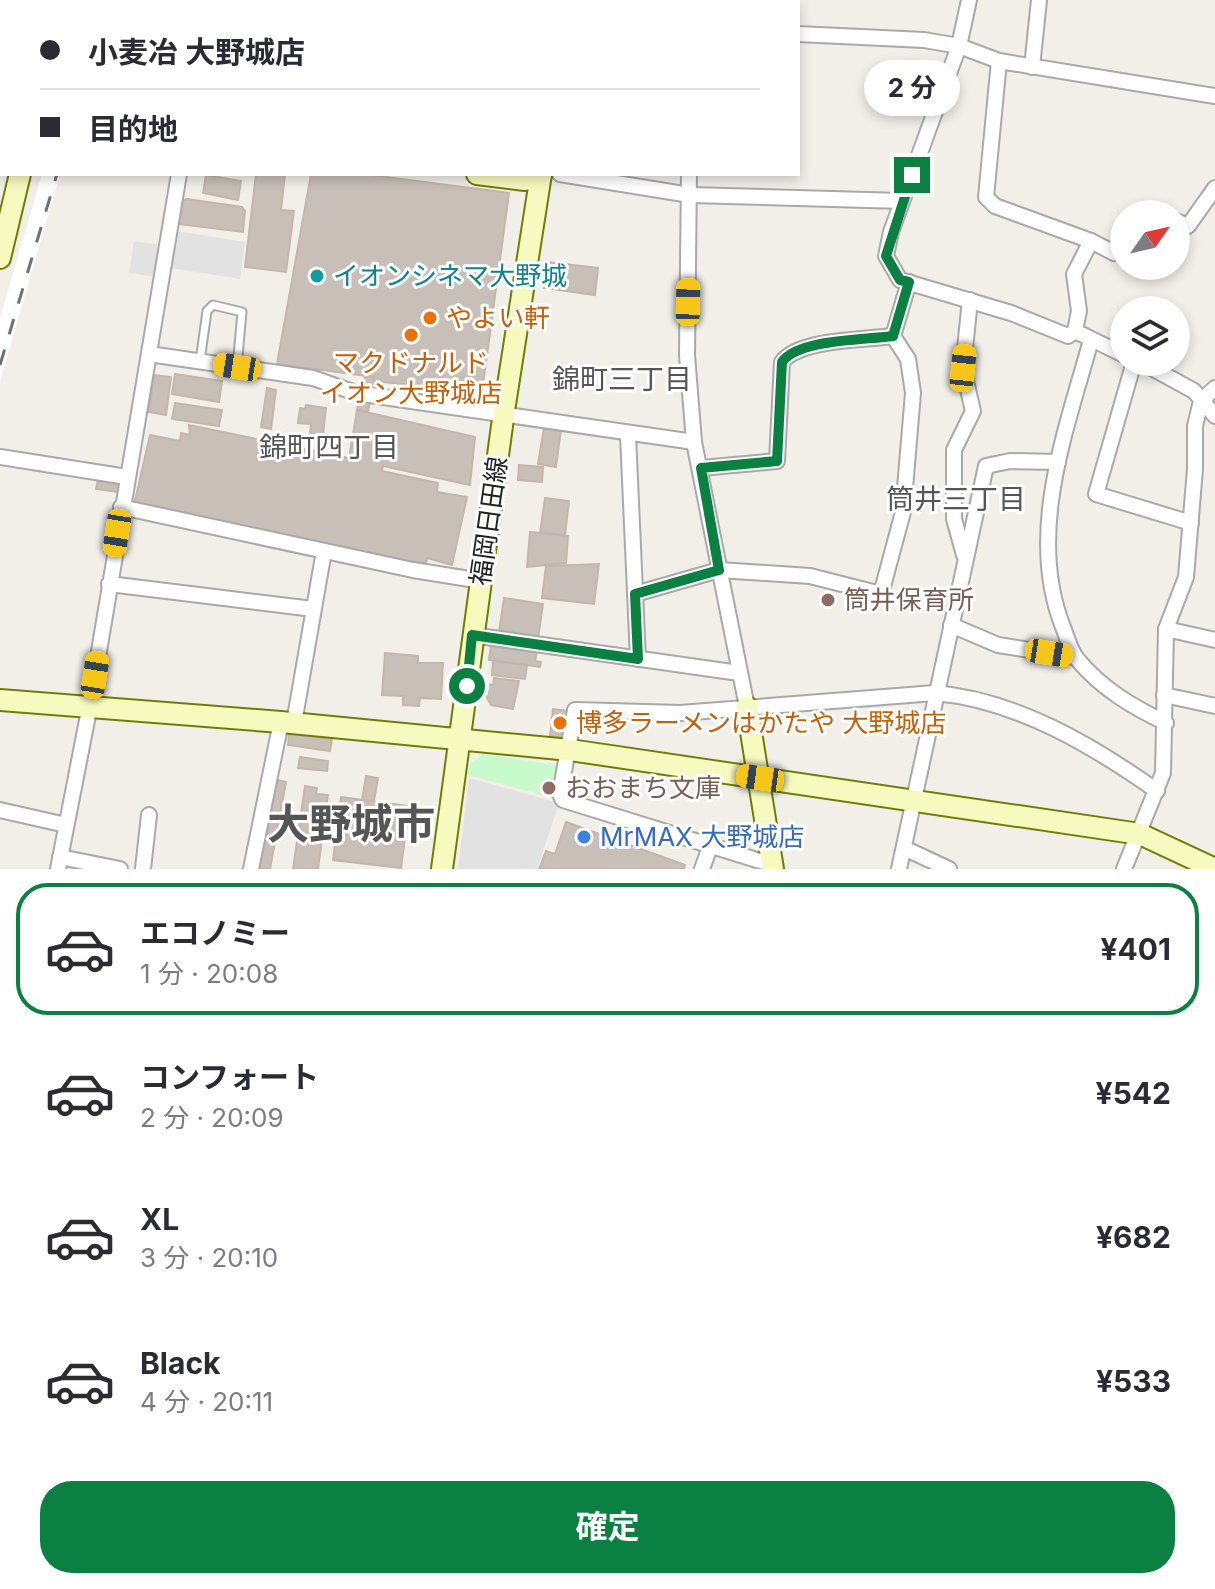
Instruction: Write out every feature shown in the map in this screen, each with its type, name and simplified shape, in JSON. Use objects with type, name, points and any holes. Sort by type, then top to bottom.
[{"type":"street","points":[[969,0],[959,46],[902,201],[886,256],[900,280],[970,300],[1068,336],[1075,331],[1079,311],[1074,274],[1091,241]]},
{"type":"street","points":[[1032,67],[1039,0]]},
{"type":"street","points":[[800,34],[858,35],[959,46],[999,61],[1215,96]]},
{"type":"street","points":[[999,61],[986,197],[995,206],[1110,251]]},
{"type":"street","points":[[0,258],[20,176]]},
{"type":"street","points":[[120,869],[59,863],[90,705],[179,176]]},
{"type":"street","points":[[493,176],[525,180],[536,176]]},
{"type":"street","name":"福岡日田線","points":[[442,869],[504,411],[542,176]]},
{"type":"street","points":[[572,176],[690,195],[902,201]]},
{"type":"street","points":[[689,176],[687,355],[694,442],[747,707],[773,867],[563,800],[560,794],[574,714],[578,709],[680,713],[747,707],[935,693],[961,695],[1048,725],[1095,750],[1157,791]]},
{"type":"street","points":[[1190,223],[1215,188]]},
{"type":"street","points":[[1201,209],[1215,218]]},
{"type":"street","points":[[635,594],[719,570],[810,576],[881,594],[903,512],[913,393],[908,359],[893,336],[909,282]]},
{"type":"street","points":[[965,559],[954,519],[954,450],[973,411],[963,368],[970,300]]},
{"type":"street","points":[[1075,331],[1110,349]]},
{"type":"street","points":[[701,468],[777,461],[782,362],[787,354],[802,347],[893,336]]},
{"type":"street","points":[[1091,340],[1058,462],[1047,562],[1052,600],[1075,657],[1116,696],[1166,723]]},
{"type":"street","points":[[149,354],[313,378],[356,393],[504,411],[628,435],[694,442]]},
{"type":"street","points":[[1130,376],[1096,494],[1191,523]]},
{"type":"street","points":[[1167,376],[1194,391],[1215,416]]},
{"type":"street","points":[[1124,869],[1163,773],[1166,629],[1186,577],[1195,426],[1201,401],[1215,388]]},
{"type":"street","points":[[628,435],[638,659]]},
{"type":"street","points":[[0,457],[127,477]]},
{"type":"street","points":[[899,869],[986,466],[1010,461],[1058,462]]},
{"type":"street","points":[[121,507],[482,581]]},
{"type":"street","points":[[251,869],[288,722],[324,551]]},
{"type":"street","points":[[109,584],[313,609]]},
{"type":"street","points":[[951,625],[998,645],[1075,657]]},
{"type":"street","points":[[1166,629],[1215,640]]},
{"type":"street","points":[[472,635],[739,673]]},
{"type":"street","points":[[1164,695],[1215,706]]},
{"type":"street","points":[[0,700],[288,722],[378,734],[461,738],[570,750],[1140,834],[1215,869]]},
{"type":"street","points":[[0,810],[66,825]]},
{"type":"street","points":[[143,869],[149,815]]},
{"type":"street","points":[[702,869],[710,847]]},
{"type":"street","points":[[904,848],[949,869]]},
{"type":"lane","points":[[200,361],[207,311],[213,305],[226,307],[242,312],[237,367]]},
{"type":"green space","points":[[483,754],[557,765],[561,770],[554,798],[468,775],[469,765]]},
{"type":"shaded area","points":[[176,231],[245,242],[240,279],[171,268]]},
{"type":"shaded area","points":[[134,241],[161,245],[156,277],[129,273]]},
{"type":"shaded area","points":[[469,778],[559,803],[537,869],[458,869]]},
{"type":"pier","points":[[41,176],[59,176],[0,381],[0,318]]},
{"type":"building","points":[[206,176],[241,181],[238,200],[203,193]]},
{"type":"building","points":[[256,176],[285,176],[281,210],[294,211],[286,272],[245,267]]},
{"type":"building","points":[[311,176],[378,176],[509,193],[482,392],[373,381],[374,377],[277,364]]},
{"type":"building","points":[[187,199],[242,207],[245,211],[243,232],[178,224],[181,201]]},
{"type":"building","points":[[547,262],[598,268],[595,295],[544,288]]},
{"type":"building","points":[[175,374],[222,381],[219,402],[172,394]]},
{"type":"building","points":[[154,375],[171,377],[166,415],[149,412]]},
{"type":"building","points":[[365,376],[374,377],[368,412],[357,410]]},
{"type":"building","points":[[267,388],[276,390],[271,429],[261,427]]},
{"type":"building","points":[[175,403],[222,410],[219,426],[172,419]]},
{"type":"building","points":[[306,405],[326,408],[323,435],[310,434],[311,424],[298,423],[300,408],[305,409]]},
{"type":"building","points":[[357,410],[475,437],[470,485],[383,466],[382,471],[438,483],[437,492],[467,497],[452,565],[427,558],[425,569],[134,505],[150,435],[180,441],[181,433],[190,435],[189,425],[349,458]]},
{"type":"building","points":[[544,427],[561,429],[556,467],[538,464]]},
{"type":"building","points":[[519,465],[543,467],[542,482],[518,480]]},
{"type":"building","points":[[98,479],[119,485],[118,492],[96,489]]},
{"type":"building","points":[[545,498],[569,501],[565,535],[540,533]]},
{"type":"building","points":[[530,532],[568,536],[566,563],[527,567]]},
{"type":"building","points":[[599,564],[594,604],[542,598],[546,566]]},
{"type":"building","points":[[504,598],[543,604],[538,639],[499,632]]},
{"type":"building","points":[[491,645],[537,651],[535,661],[541,662],[540,667],[489,660]]},
{"type":"building","points":[[385,653],[418,656],[418,663],[443,663],[441,699],[420,698],[419,706],[403,705],[403,696],[382,695]]},
{"type":"building","points":[[493,661],[527,665],[525,679],[492,675]]},
{"type":"building","points":[[494,678],[519,681],[513,709],[491,705],[483,691],[485,684],[493,685]]},
{"type":"building","name":"博多ラーメンはかたや 大野城店","points":[[553,709],[569,711],[566,738],[550,736]]},
{"type":"building","points":[[289,733],[332,739],[330,751],[288,745]]},
{"type":"building","points":[[300,757],[328,761],[327,771],[298,768]]},
{"type":"building","points":[[366,776],[378,778],[374,801],[362,800]]},
{"type":"building","points":[[277,780],[286,782],[270,869],[257,869]]},
{"type":"building","points":[[305,786],[317,788],[316,794],[328,795],[318,869],[293,869]]},
{"type":"building","points":[[341,797],[409,806],[401,868],[333,860]]},
{"type":"building","name":"MrMAX 大野城店","points":[[566,822],[685,865],[684,869],[539,869],[546,851],[555,854]]},
{"type":"railway","points":[[0,365],[56,176]]},
{"type":"place","name":"イオンシネマ大野城","points":[[317,276]]},
{"type":"place","name":"やよい軒","points":[[430,318]]},
{"type":"place","name":"マクドナルド イオン大野城店","points":[[411,335]]},
{"type":"place","name":"筒井保育所","points":[[828,600]]},
{"type":"place","name":"博多ラーメンはかたや 大野城店","points":[[560,723]]},
{"type":"place","name":"おおまち文庫","points":[[549,788]]},
{"type":"place","name":"MrMAX 大野城店","points":[[584,837]]},
{"type":"district","name":"錦町三丁目","points":[[622,379]]},
{"type":"district","name":"錦町四丁目","points":[[329,447]]},
{"type":"district","name":"筒井三丁目","points":[[956,499]]},
{"type":"district","name":"大野城市","points":[[351,824]]},
{"type":"route","points":[[467,686],[472,635],[638,659],[635,594],[719,570],[701,468],[777,461],[782,362],[787,354],[802,347],[893,336],[909,282],[900,280],[886,256],[891,232],[912,175]]}]
